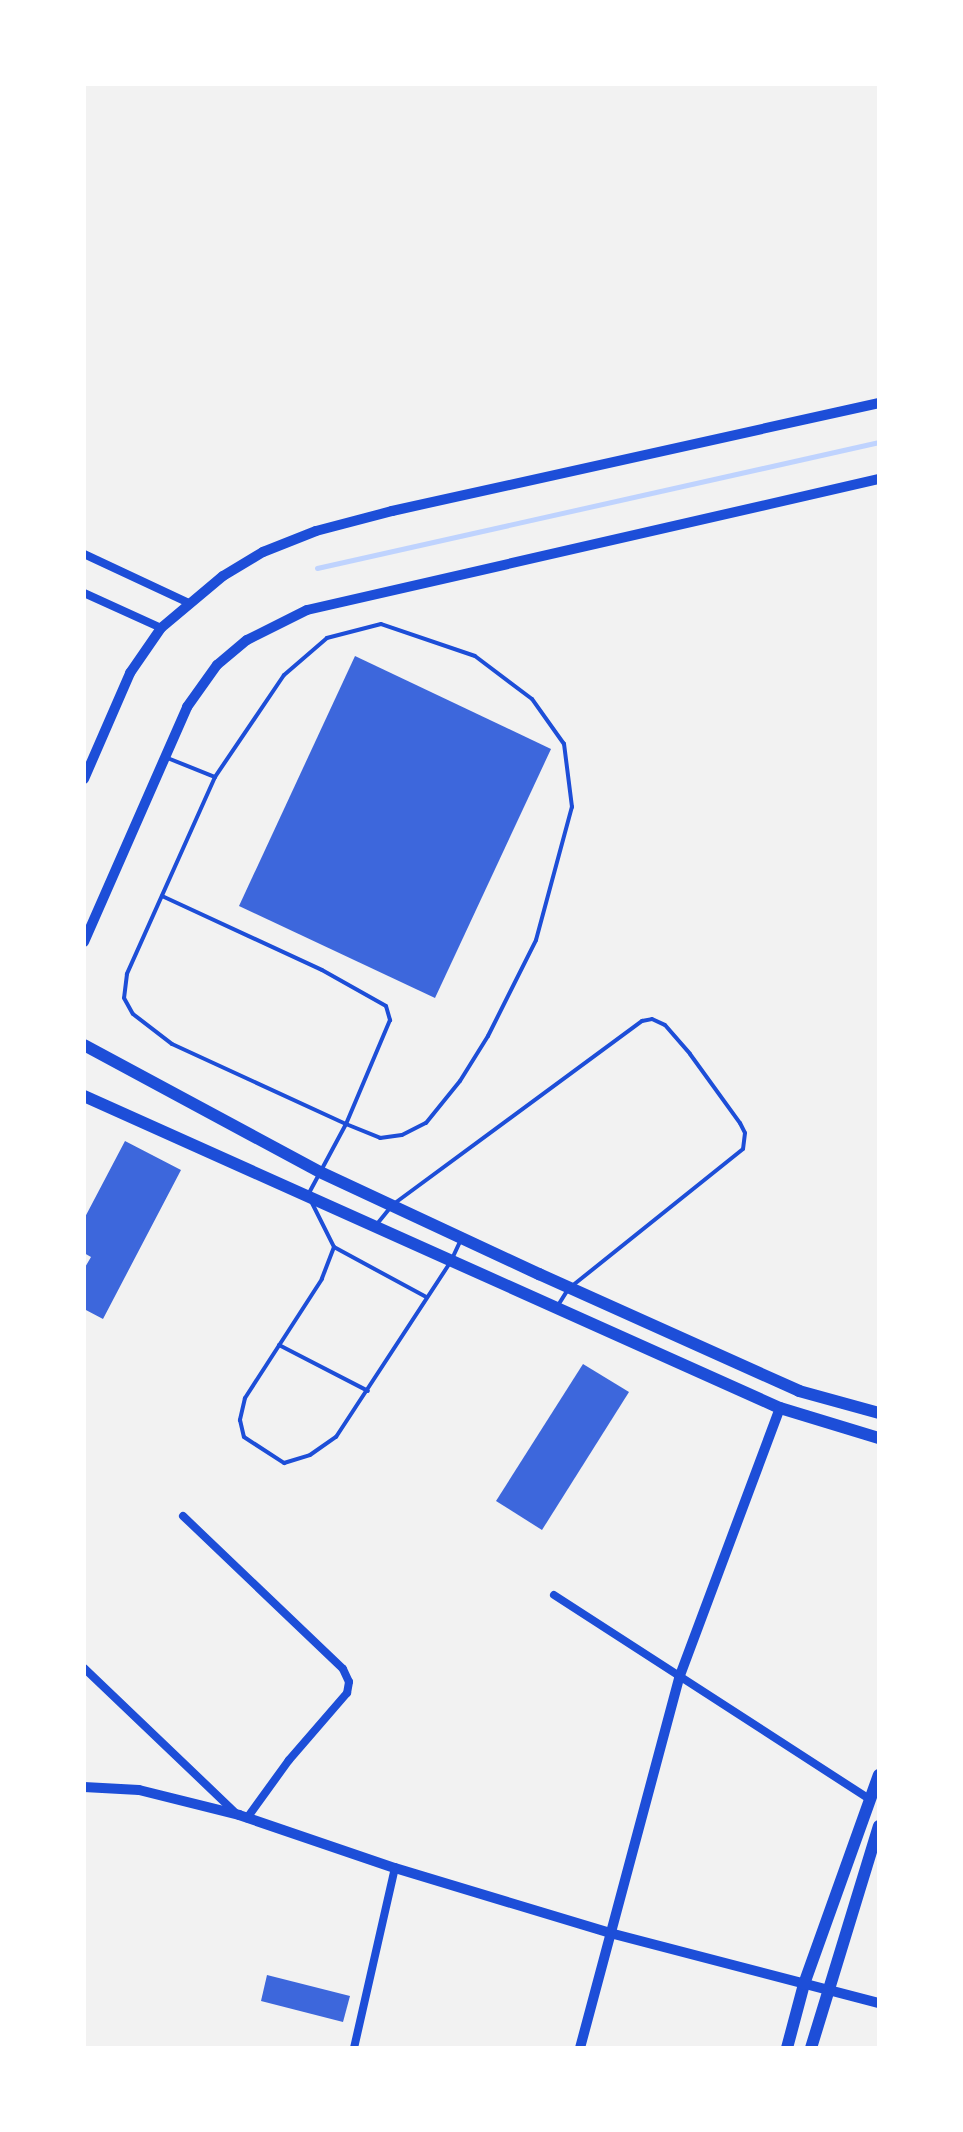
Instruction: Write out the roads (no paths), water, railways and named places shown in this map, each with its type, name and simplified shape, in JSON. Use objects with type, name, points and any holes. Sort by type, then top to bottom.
[{"type":"main road","points":[[84,1045],[320,1172],[539,1274],[799,1391],[879,1413]]},
{"type":"main road","points":[[84,1096],[780,1408],[879,1438]]},
{"type":"main road","points":[[527,1295],[539,1274]]},
{"type":"main road","points":[[787,2048],[804,1984],[868,1798],[879,1775]]},
{"type":"main road","points":[[811,2048],[879,1826]]},
{"type":"street","points":[[84,779],[130,673],[161,628],[223,576],[263,552],[316,531],[879,403]]},
{"type":"street","points":[[84,942],[187,707],[217,665],[247,640],[307,610],[879,479]]},
{"type":"street","points":[[84,554],[189,603]]},
{"type":"street","points":[[84,593],[161,628]]},
{"type":"street","points":[[580,2048],[679,1678],[780,1408]]},
{"type":"street","points":[[183,1516],[343,1669],[349,1682],[347,1693],[243,1816]]},
{"type":"street","points":[[554,1595],[868,1798]]},
{"type":"street","points":[[84,1668],[243,1816]]},
{"type":"street","points":[[84,1787],[139,1790],[243,1816],[395,1868],[610,1933],[879,2003]]},
{"type":"street","points":[[354,2048],[395,1868]]},
{"type":"lane","points":[[381,624],[475,656],[532,699],[564,744],[572,807],[536,940],[488,1036],[460,1081],[426,1123],[402,1135],[380,1138],[346,1124],[172,1044],[133,1014],[124,998],[127,974],[162,896],[215,777],[284,675],[327,638],[381,624]]},
{"type":"lane","points":[[164,757],[215,777]]},
{"type":"lane","points":[[162,896],[322,970],[386,1006],[390,1020],[346,1124],[308,1195],[334,1247],[426,1297]]},
{"type":"lane","points":[[376,1226],[391,1205],[642,1021],[652,1019],[665,1025],[690,1054],[740,1123],[745,1133],[743,1149],[570,1287],[556,1308]]},
{"type":"lane","points":[[334,1247],[322,1279],[245,1398],[240,1420],[244,1437],[284,1463],[310,1455],[336,1437],[451,1261],[462,1238]]},
{"type":"lane","points":[[279,1345],[368,1391]]},
{"type":"waterway","points":[[317,568],[879,442]]}]
